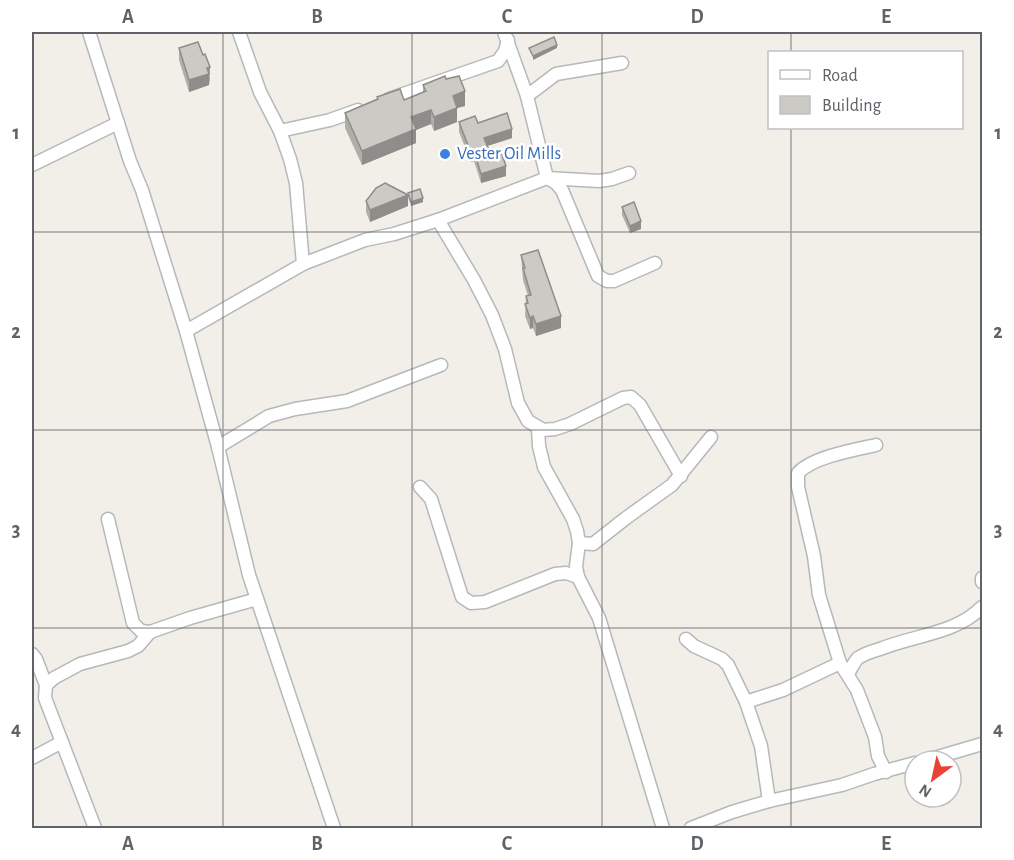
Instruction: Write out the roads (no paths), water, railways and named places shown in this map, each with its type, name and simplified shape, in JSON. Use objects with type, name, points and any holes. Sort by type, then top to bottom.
[{"type":"street","points":[[89,32],[130,161],[142,189],[186,331],[218,447],[246,565],[334,828]]},
{"type":"street","points":[[239,32],[260,92],[280,131],[296,183],[303,264]]},
{"type":"street","points":[[280,131],[330,120],[498,61],[505,51],[506,36]]},
{"type":"street","points":[[506,36],[527,96],[547,178],[562,190],[598,276],[607,281],[614,281],[655,263]]},
{"type":"street","points":[[527,96],[556,74],[622,63]]},
{"type":"street","points":[[32,165],[118,123]]},
{"type":"street","points":[[186,331],[303,264],[364,240],[394,234],[438,220],[547,178],[599,181],[629,173]]},
{"type":"street","points":[[438,220],[492,315],[505,349],[518,403],[528,421],[538,428],[548,430],[570,424],[602,407],[631,397],[640,405],[681,476]]},
{"type":"street","points":[[218,447],[269,416],[347,401],[441,365]]},
{"type":"street","points":[[538,428],[544,467],[573,519],[579,543],[576,566],[578,577],[599,618],[663,828]]},
{"type":"street","points":[[579,543],[593,544],[672,485],[711,437]]},
{"type":"street","points":[[876,445],[848,451],[804,466],[798,473],[798,487],[812,546],[819,595],[840,663],[848,674],[867,714],[878,756],[886,772]]},
{"type":"street","points":[[420,487],[431,499],[462,597],[471,603],[485,602],[555,574],[566,573],[578,577]]},
{"type":"street","points":[[108,519],[133,624],[141,631],[150,632],[257,599]]},
{"type":"street","points":[[848,674],[857,660],[865,654],[891,644],[952,627],[967,620],[982,606]]},
{"type":"street","points":[[46,685],[80,664],[128,651],[138,646],[150,632]]},
{"type":"street","points":[[686,639],[694,646],[722,659],[728,665],[746,702],[761,746],[769,801]]},
{"type":"street","points":[[32,654],[46,685],[45,698],[95,828]]},
{"type":"street","points":[[746,702],[783,690],[840,663]]},
{"type":"street","points":[[32,758],[62,742]]},
{"type":"street","points":[[963,750],[982,744]]},
{"type":"street","points":[[691,828],[769,801],[842,786],[903,767]]},
{"type":"place","name":"Vester Oil Mills","points":[[445,154]]}]
